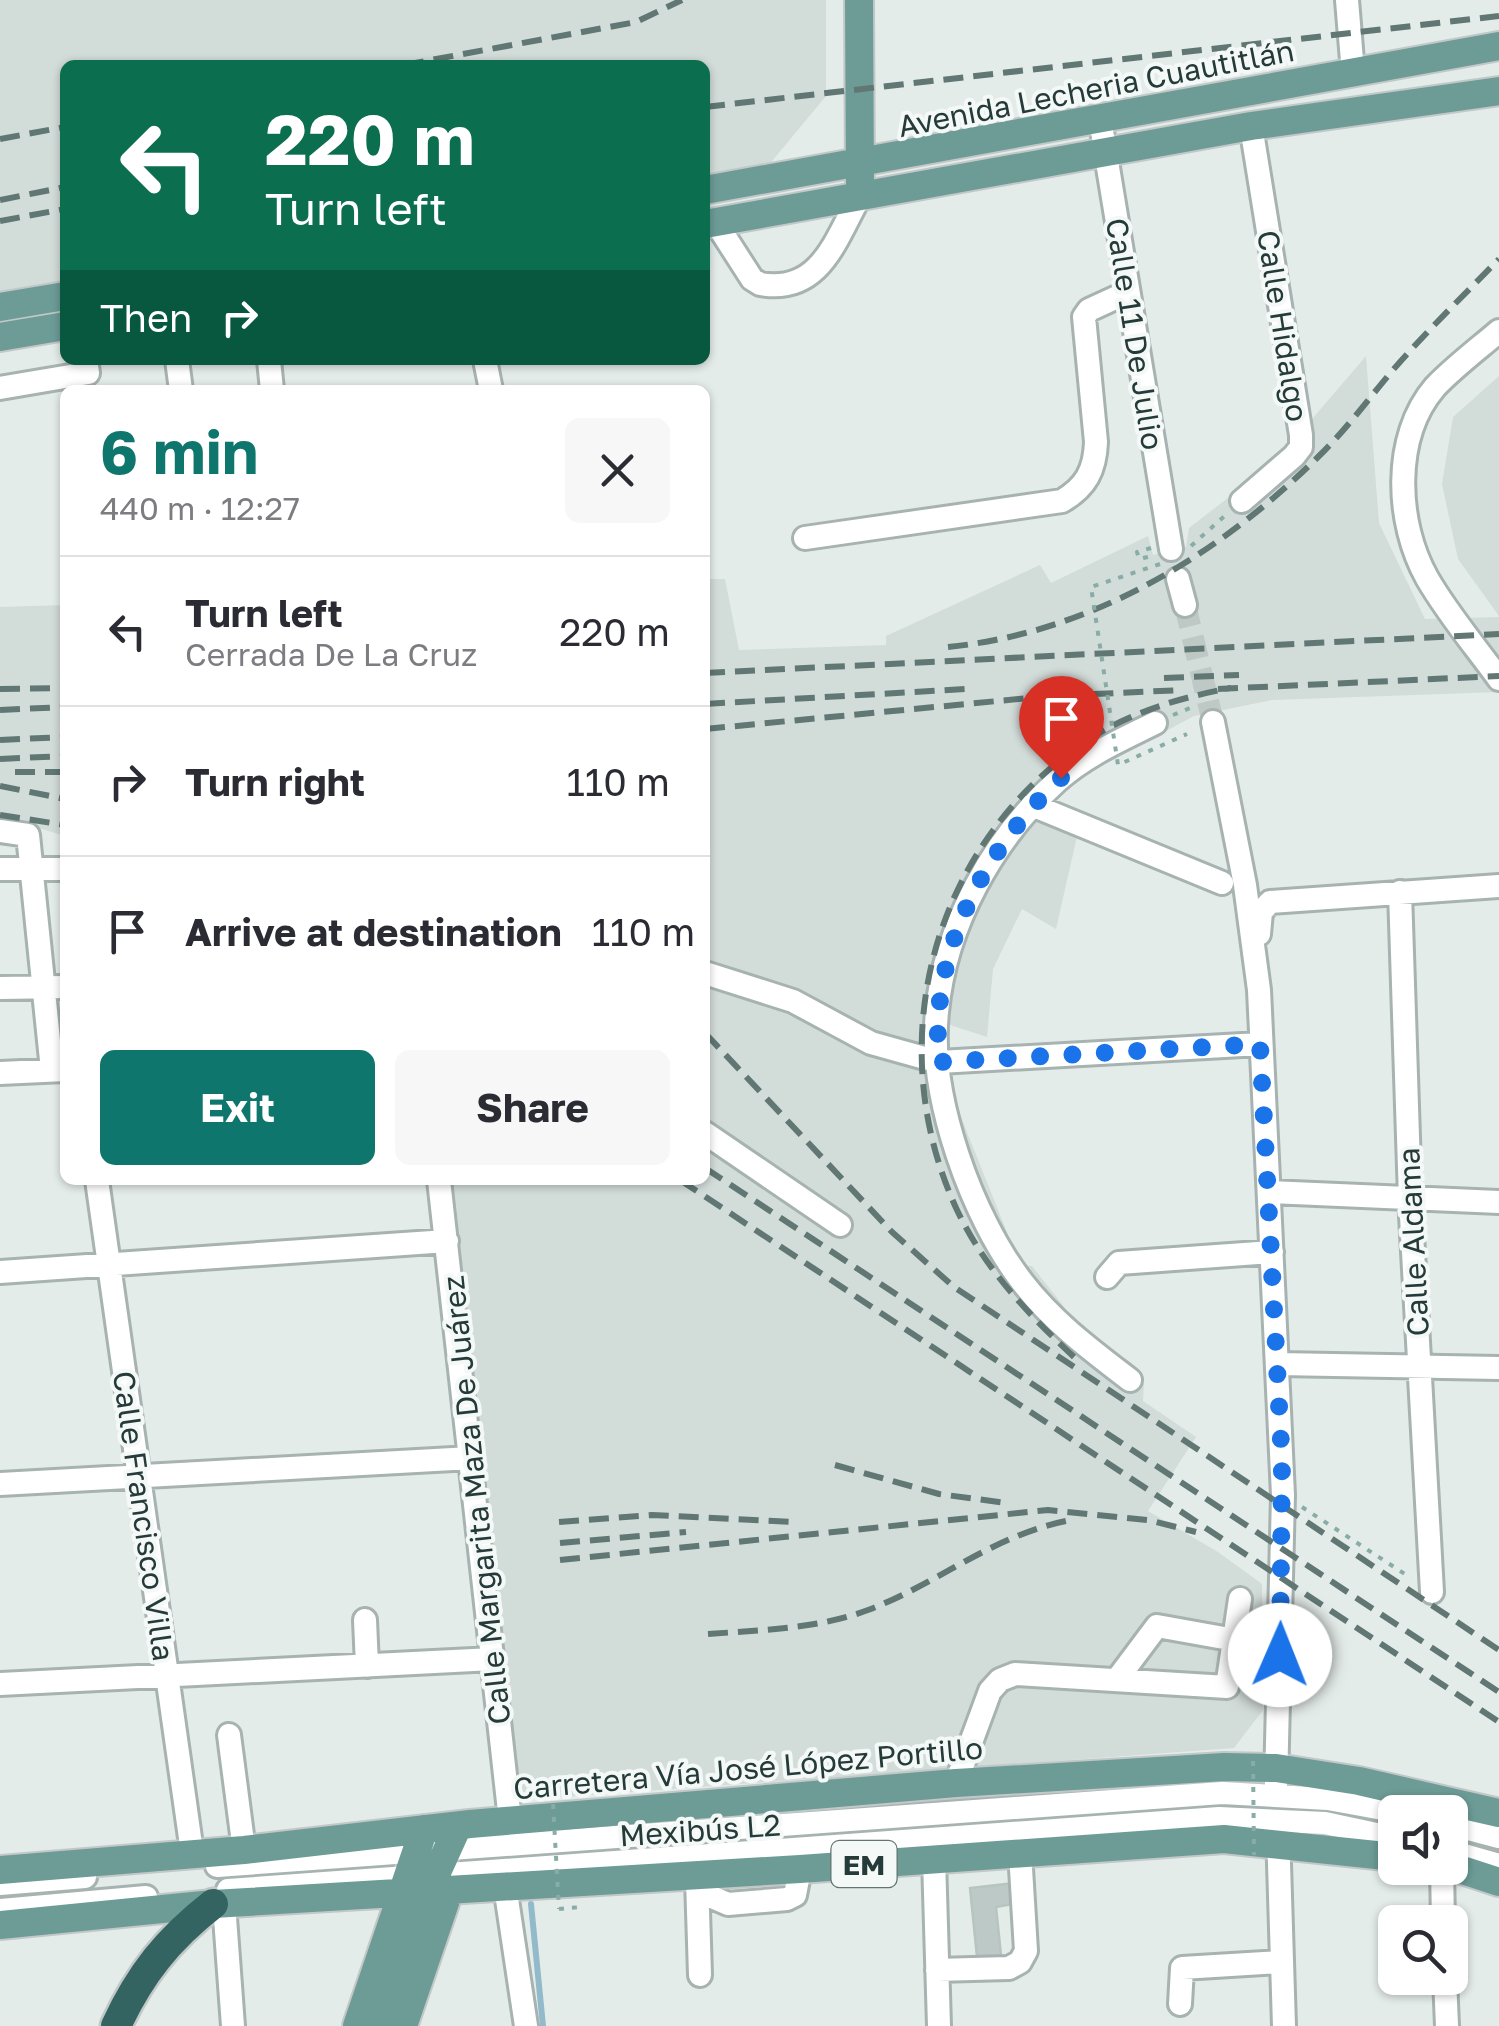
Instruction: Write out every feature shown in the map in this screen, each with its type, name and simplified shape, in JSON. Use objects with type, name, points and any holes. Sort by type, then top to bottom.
[{"type":"highway","points":[[116,2026],[150,1962],[173,1936],[219,1904]]},
{"type":"main road","points":[[859,0],[861,194]]},
{"type":"main road","name":"Avenida Lecheria Cuautitlán","points":[[710,189],[1499,46]]},
{"type":"main road","points":[[1352,73],[1359,109]]},
{"type":"main road","name":"Avenida Lecheria Cuautitlán","points":[[711,224],[1251,126],[1499,90]]},
{"type":"main road","points":[[0,307],[60,297]]},
{"type":"main road","points":[[0,337],[60,327]]},
{"type":"main road","name":"Carretera Vía José López Portillo","points":[[0,1925],[219,1904],[430,1864],[510,1820],[956,1783],[1224,1767],[1432,1795],[1499,1813]]},
{"type":"main road","name":"Carretera Vía José López Portillo","points":[[0,1870],[244,1850],[430,1864],[505,1886],[697,1883],[800,1869],[1224,1839],[1270,1839],[1378,1854]]},
{"type":"main road","points":[[357,2026],[430,1864]]},
{"type":"main road","points":[[380,2026],[430,1864]]},
{"type":"main road","points":[[403,2026],[430,1864]]},
{"type":"main road","points":[[1468,1872],[1499,1882]]},
{"type":"street","points":[[1347,0],[1352,73]]},
{"type":"street","name":"Calle 11 De Julio","points":[[1100,119],[1170,564],[1185,604]]},
{"type":"street","name":"Calle Hidalgo","points":[[1242,500],[1301,447],[1251,126]]},
{"type":"street","points":[[711,224],[752,279],[760,284],[802,281],[818,270],[861,194]]},
{"type":"street","points":[[805,538],[1062,501],[1078,492],[1095,461],[1096,442],[1084,317],[1089,310],[1126,292]]},
{"type":"street","points":[[1499,330],[1435,388],[1416,416],[1405,454],[1403,488],[1408,525],[1427,578],[1499,679]]},
{"type":"street","points":[[0,388],[88,374]]},
{"type":"street","points":[[1213,722],[1257,967]]},
{"type":"street","points":[[1130,1380],[1065,1329],[1022,1282],[992,1234],[956,1146],[939,1062],[936,1012],[957,934],[979,879],[1002,841],[1061,778],[1101,750],[1155,723]]},
{"type":"street","points":[[1032,806],[1222,883]]},
{"type":"street","points":[[0,831],[28,835],[54,987],[58,1070],[0,1073]]},
{"type":"street","points":[[0,869],[60,869]]},
{"type":"street","points":[[1284,2026],[1268,1774],[1283,1495],[1257,967],[1261,912],[1270,902],[1499,886]]},
{"type":"street","name":"Calle Aldama","points":[[1400,892],[1410,1198],[1432,1592]]},
{"type":"street","points":[[710,974],[793,1001],[871,1043],[939,1062],[1260,1044]]},
{"type":"street","points":[[0,988],[54,987]]},
{"type":"street","points":[[710,1136],[840,1225]]},
{"type":"street","name":"Calle Francisco Villa","points":[[99,1185],[192,1852]]},
{"type":"street","name":"Calle Margarita Maza De Juárez","points":[[439,1185],[510,1820]]},
{"type":"street","points":[[1269,1192],[1499,1202]]},
{"type":"street","points":[[0,1272],[448,1241]]},
{"type":"street","points":[[1107,1277],[1119,1263],[1272,1252]]},
{"type":"street","points":[[1279,1364],[1499,1368]]},
{"type":"street","points":[[0,1484],[471,1458]]},
{"type":"street","points":[[956,1783],[990,1691],[1000,1680],[1015,1674],[1228,1687],[1240,1599]]},
{"type":"street","points":[[365,1620],[366,1666]]},
{"type":"street","points":[[1118,1678],[1157,1626],[1235,1640]]},
{"type":"street","points":[[0,1684],[492,1659]]},
{"type":"street","points":[[229,1735],[244,1850]]},
{"type":"street","name":"Mexibús L2","points":[[0,1910],[430,1864],[1202,1795],[1268,1774],[1378,1806]]},
{"type":"street","name":"Mexibús L2","points":[[0,1884],[430,1864],[1219,1818],[1270,1839],[1325,1822],[1378,1834]]},
{"type":"street","points":[[1468,1829],[1499,1837]]},
{"type":"street","points":[[937,1970],[1009,1968],[1020,1962],[1026,1950],[1020,1852]]},
{"type":"street","points":[[1468,1856],[1499,1864]]},
{"type":"street","points":[[934,1859],[939,2026]]},
{"type":"street","points":[[697,1883],[700,1975]]},
{"type":"street","points":[[505,1886],[526,2026]]},
{"type":"street","points":[[219,1904],[232,2026]]},
{"type":"street","points":[[1180,2004],[1182,1968],[1281,1962]]},
{"type":"street","points":[[1446,1995],[1447,2026]]},
{"type":"path","points":[[1170,564],[1090,587],[1118,765],[1188,734]]},
{"type":"path","points":[[1283,1495],[1432,1592]]},
{"type":"path","points":[[1268,1774],[1270,1839]]},
{"type":"path","points":[[553,1804],[560,1909]]},
{"type":"shaded area","points":[[0,0],[826,0],[826,96],[768,166],[710,176],[710,60],[60,60],[60,286],[0,296]]},
{"type":"shaded area","points":[[1366,356],[1379,523],[1425,619],[1499,617],[1499,692],[1272,700],[1194,716],[1054,791],[1038,815],[1078,832],[1056,929],[1022,909],[993,969],[987,1037],[944,1023],[957,1107],[1020,1265],[1032,1266],[1083,1331],[1144,1380],[1143,1401],[1196,1437],[1148,1511],[1218,1552],[1262,1584],[1263,1710],[1234,1748],[521,1800],[450,1185],[710,1185],[710,579],[725,579],[739,650],[886,645],[886,636],[1040,565],[1051,583],[1148,536],[1153,555],[1186,547],[1189,528],[1277,460]]},
{"type":"shaded area","points":[[1499,376],[1499,616],[1458,559],[1442,484],[1453,417]]},
{"type":"shaded area","points":[[60,605],[60,834],[32,826],[0,825],[0,607]]},
{"type":"building","points":[[1015,1883],[1018,1903],[996,1907],[1001,1955],[977,1957],[970,1888]]},
{"type":"waterway","points":[[531,1904],[543,2026]]},
{"type":"tunnel","points":[[1185,605],[1213,722]]},
{"type":"railway","points":[[431,60],[636,22],[682,0]]},
{"type":"railway","points":[[710,106],[1499,16]]},
{"type":"railway","points":[[0,139],[60,128]]},
{"type":"railway","points":[[0,200],[60,188]]},
{"type":"railway","points":[[0,221],[60,210]]},
{"type":"railway","points":[[948,647],[1001,639],[1102,607],[1150,583],[1239,526],[1331,444],[1409,352],[1499,259]]},
{"type":"railway","points":[[710,673],[1499,634]]},
{"type":"railway","points":[[1164,678],[1239,675]]},
{"type":"railway","points":[[1218,689],[1499,676]]},
{"type":"railway","points":[[0,689],[60,688]]},
{"type":"railway","points":[[1074,1357],[1024,1307],[980,1252],[957,1210],[934,1147],[923,1082],[923,1017],[934,953],[956,893],[988,837],[1030,787],[1082,744],[1135,715],[1231,688]]},
{"type":"railway","points":[[710,704],[965,689]]},
{"type":"railway","points":[[710,729],[1050,696],[1183,690]]},
{"type":"railway","points":[[0,710],[60,707]]},
{"type":"railway","points":[[0,740],[60,737]]},
{"type":"railway","points":[[0,759],[60,756]]},
{"type":"railway","points":[[15,772],[60,772]]},
{"type":"railway","points":[[0,786],[60,798]]},
{"type":"railway","points":[[0,815],[60,824]]},
{"type":"railway","points":[[710,1038],[892,1232],[954,1287],[1499,1650]]},
{"type":"railway","points":[[710,1171],[1499,1692]]},
{"type":"railway","points":[[688,1185],[1499,1722]]},
{"type":"railway","points":[[835,1465],[939,1494],[1006,1503]]},
{"type":"railway","points":[[560,1560],[1048,1510],[1148,1520],[1196,1532]]},
{"type":"railway","points":[[559,1522],[652,1515],[796,1522]]},
{"type":"railway","points":[[708,1634],[789,1628],[849,1616],[893,1599],[1014,1538],[1066,1521]]},
{"type":"railway","points":[[560,1543],[686,1532]]},
{"type":"route","points":[[1061,778],[1002,841],[979,879],[957,934],[936,1012],[939,1062],[1260,1044],[1279,1364],[1283,1524],[1280,1655]]}]
